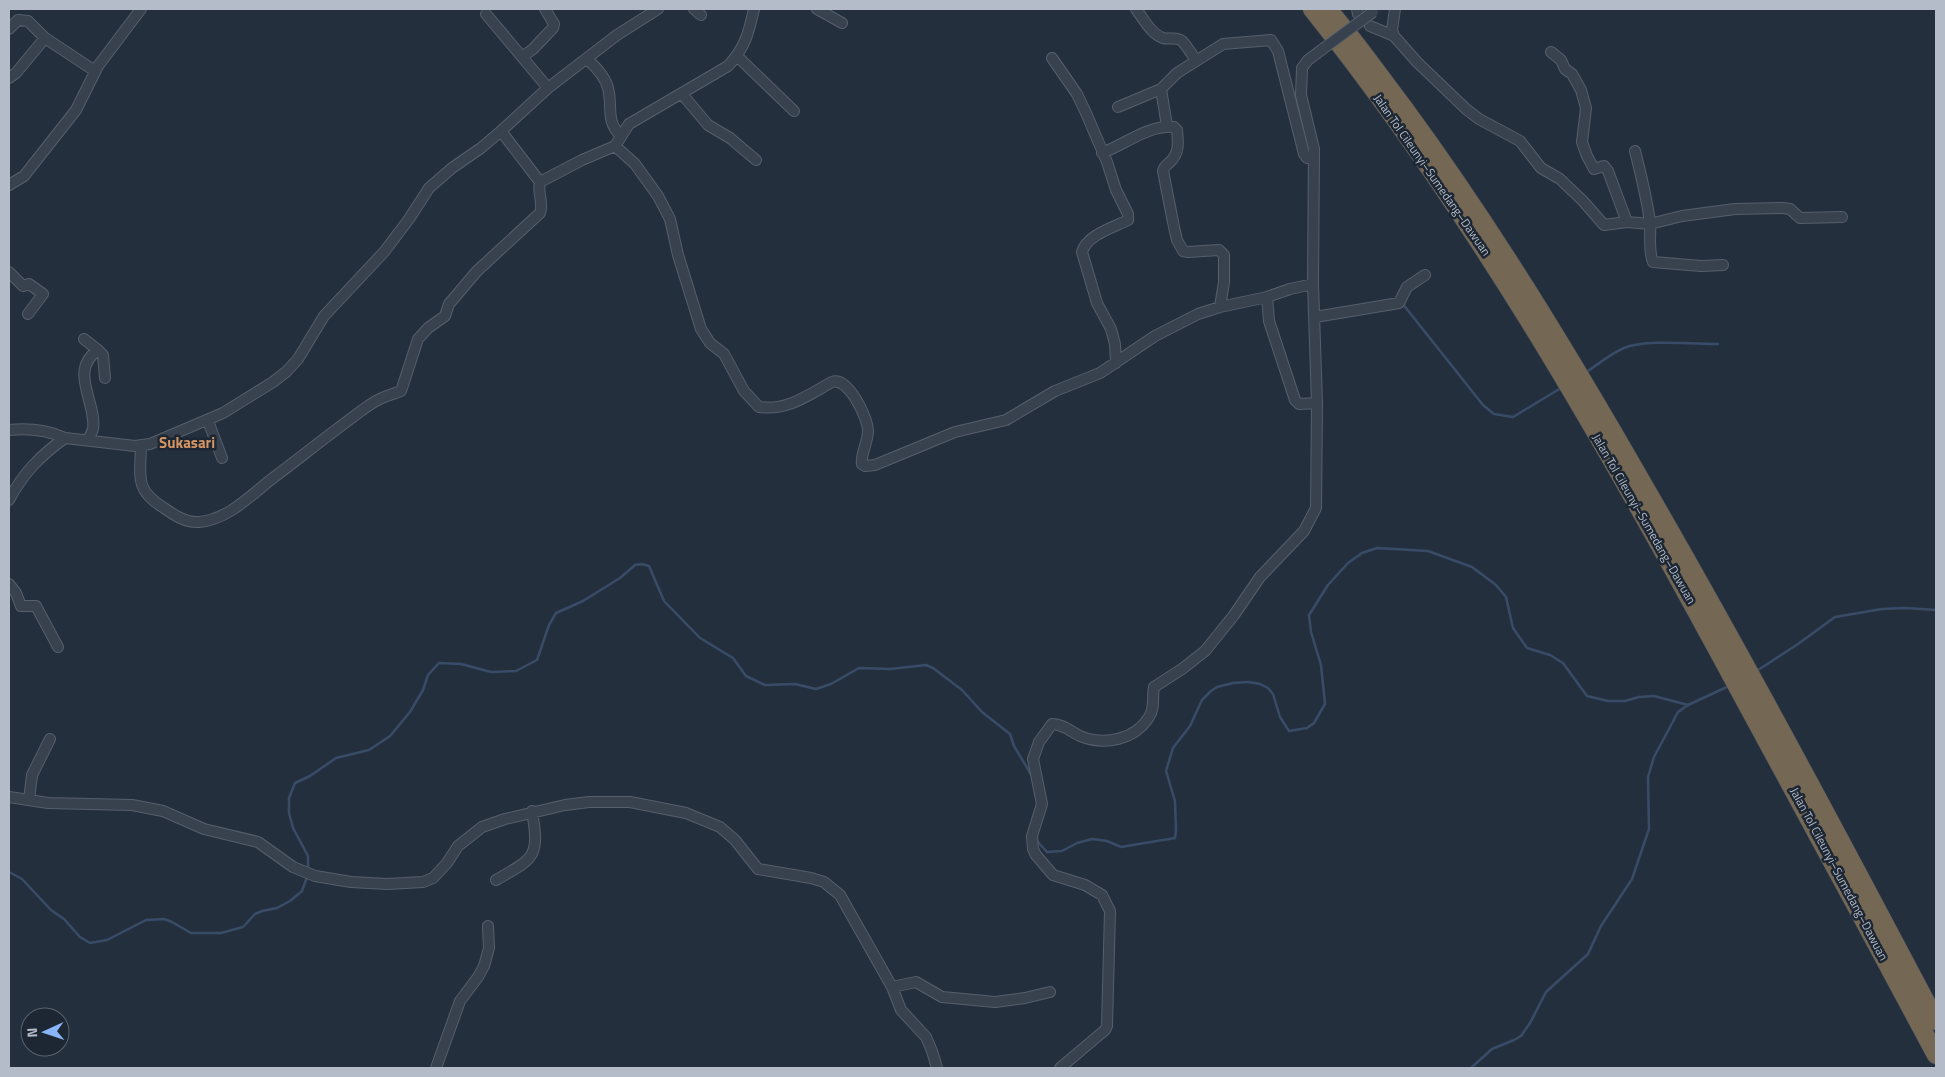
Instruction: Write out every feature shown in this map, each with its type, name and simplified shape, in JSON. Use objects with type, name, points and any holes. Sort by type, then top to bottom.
[{"type":"highway","name":"Jalan Tol Cileunyi–Sumedang–Dawuan","points":[[1312,9],[1340,44],[1424,160],[1513,294],[1669,561],[1936,1055]]},
{"type":"highway","name":"Jalan Tol Cileunyi–Sumedang–Dawuan","points":[[1328,9],[1350,35],[1457,183],[1520,276],[1688,562],[1936,1021]]},
{"type":"street","points":[[9,185],[24,176],[76,110],[95,71],[141,9]]},
{"type":"street","points":[[522,57],[533,49],[553,28],[554,24],[545,9]]},
{"type":"street","points":[[9,430],[38,429],[50,431],[65,438],[141,446],[170,437],[208,421],[256,393],[286,372],[298,359],[324,316],[384,252],[429,188],[452,168],[481,148],[548,88],[617,35],[658,9]]},
{"type":"street","points":[[540,182],[582,160],[615,146],[628,124],[722,71],[737,56],[747,40],[754,9]]},
{"type":"street","points":[[817,9],[842,23]]},
{"type":"street","points":[[1136,9],[1160,37],[1167,39],[1175,38],[1181,41],[1196,60]]},
{"type":"street","points":[[1395,9],[1392,30],[1394,36],[1417,62],[1479,119],[1520,141],[1541,168],[1566,184],[1584,201],[1604,225],[1628,222],[1650,224],[1682,216],[1735,209],[1783,208],[1790,209],[1800,218],[1842,217]]},
{"type":"street","points":[[1300,114],[1302,68],[1308,60],[1375,10]]},
{"type":"street","points":[[486,14],[548,88]]},
{"type":"street","points":[[9,29],[18,20],[28,21],[45,38],[95,71]]},
{"type":"street","points":[[1370,26],[1394,36]]},
{"type":"street","points":[[9,78],[16,73],[45,38]]},
{"type":"street","points":[[1060,1068],[1105,1030],[1107,1026],[1110,911],[1102,894],[1085,885],[1054,876],[1036,856],[1032,836],[1042,804],[1034,759],[1039,742],[1052,724],[1059,724],[1082,736],[1111,741],[1124,738],[1141,726],[1150,716],[1154,687],[1205,651],[1234,615],[1260,577],[1304,531],[1316,508],[1318,403],[1312,284],[1314,150],[1278,51],[1271,40],[1223,44],[1177,73],[1161,89],[1118,107]]},
{"type":"street","points":[[1551,52],[1561,60],[1565,69],[1572,74],[1581,90],[1586,108],[1582,136],[1587,156],[1594,169],[1604,166],[1608,171],[1628,222]]},
{"type":"street","points":[[737,56],[794,111]]},
{"type":"street","points":[[1052,58],[1077,94],[1116,190],[1128,214],[1128,220],[1090,239],[1084,245],[1082,252],[1097,303],[1112,329],[1116,363]]},
{"type":"street","points":[[587,59],[598,69],[608,87],[610,118],[613,129],[621,136]]},
{"type":"street","points":[[1161,89],[1167,126]]},
{"type":"street","points":[[682,94],[708,125],[730,138],[756,160]]},
{"type":"street","points":[[1102,153],[1140,135],[1167,126],[1174,127],[1177,130],[1178,148],[1175,156],[1162,171],[1177,240],[1183,251],[1186,252],[1222,251],[1225,270],[1220,307]]},
{"type":"street","points":[[141,446],[140,479],[142,489],[152,500],[176,516],[187,521],[198,522],[218,516],[240,506],[376,400],[401,391],[418,339],[428,328],[445,316],[449,304],[477,271],[540,213],[542,208],[539,198],[540,182],[501,131]]},
{"type":"street","points":[[615,146],[635,164],[658,196],[670,219],[678,255],[701,329],[710,343],[724,354],[749,397],[758,407],[783,406],[798,402],[836,381],[842,383],[849,388],[866,422],[867,442],[860,459],[865,466],[875,465],[955,432],[1006,420],[1055,391],[1100,373],[1156,336],[1198,314],[1312,284]]},
{"type":"street","points":[[1634,151],[1645,188],[1650,224],[1650,249],[1653,262],[1723,266]]},
{"type":"street","points":[[9,272],[19,284],[23,286],[29,284],[43,294],[28,314]]},
{"type":"street","points":[[1315,318],[1399,302],[1406,287],[1425,275]]},
{"type":"street","points":[[1267,297],[1271,328],[1295,400],[1299,404],[1318,403]]},
{"type":"street","points":[[84,339],[103,355],[105,378]]},
{"type":"street","points":[[88,440],[93,428],[84,369],[90,358],[98,350]]},
{"type":"street","points":[[208,421],[222,458]]},
{"type":"street","points":[[9,500],[18,483],[31,466],[65,438]]},
{"type":"street","points":[[9,584],[16,593],[21,606],[36,606],[58,647]]},
{"type":"street","points":[[29,800],[32,775],[50,740]]},
{"type":"street","points":[[9,797],[48,803],[120,804],[163,811],[204,829],[258,842],[293,866],[315,876],[351,882],[387,884],[423,882],[433,878],[447,863],[458,846],[482,827],[532,812],[589,802],[630,802],[672,809],[704,819],[720,827],[735,840],[758,869],[812,878],[824,882],[840,895],[892,988],[901,1010],[926,1037],[937,1068]]},
{"type":"street","points":[[496,880],[524,864],[533,854],[537,836],[532,812]]},
{"type":"street","points":[[436,1068],[460,1001],[484,966],[489,948],[488,926]]},
{"type":"street","points":[[892,988],[916,982],[942,997],[995,1002],[1050,992]]},
{"type":"waterway","points":[[1402,303],[1483,405],[1494,414],[1513,417],[1561,388]]},
{"type":"waterway","points":[[1585,373],[1614,353],[1633,345],[1656,343],[1718,344]]},
{"type":"waterway","points":[[1037,839],[1047,852],[1062,851],[1077,843],[1092,839],[1107,841],[1121,847],[1175,838],[1175,801],[1166,771],[1173,748],[1190,726],[1202,700],[1217,687],[1233,683],[1249,682],[1260,684],[1268,688],[1273,694],[1280,717],[1289,731],[1307,728],[1314,723],[1325,704],[1321,665],[1311,632],[1309,615],[1328,585],[1348,563],[1362,553],[1377,548],[1428,551],[1472,567],[1496,585],[1506,597],[1513,628],[1527,648],[1550,655],[1563,663],[1587,696],[1608,701],[1625,701],[1639,697],[1654,696],[1688,705]]},
{"type":"waterway","points":[[308,869],[308,856],[293,828],[289,813],[289,798],[295,783],[310,776],[336,758],[369,750],[390,736],[410,712],[423,690],[428,675],[439,663],[461,664],[491,672],[516,671],[537,660],[549,625],[556,613],[583,601],[620,578],[635,565],[642,564],[649,566],[664,601],[700,638],[733,658],[746,676],[765,685],[795,684],[816,689],[831,684],[859,668],[890,669],[926,665],[933,668],[962,690],[982,712],[1010,734],[1014,746],[1032,776]]},
{"type":"waterway","points":[[1755,672],[1835,617],[1882,609],[1936,610]]},
{"type":"waterway","points":[[1471,1068],[1492,1049],[1521,1036],[1546,992],[1588,954],[1601,926],[1632,879],[1649,829],[1648,777],[1654,757],[1678,712],[1688,705],[1729,686]]},
{"type":"waterway","points":[[9,872],[22,879],[51,910],[64,919],[80,937],[90,943],[107,940],[146,920],[164,919],[191,933],[221,933],[243,927],[255,914],[277,908],[290,901],[302,891],[307,877]]},
{"type":"district","name":"Sukasari","points":[[187,443]]}]
